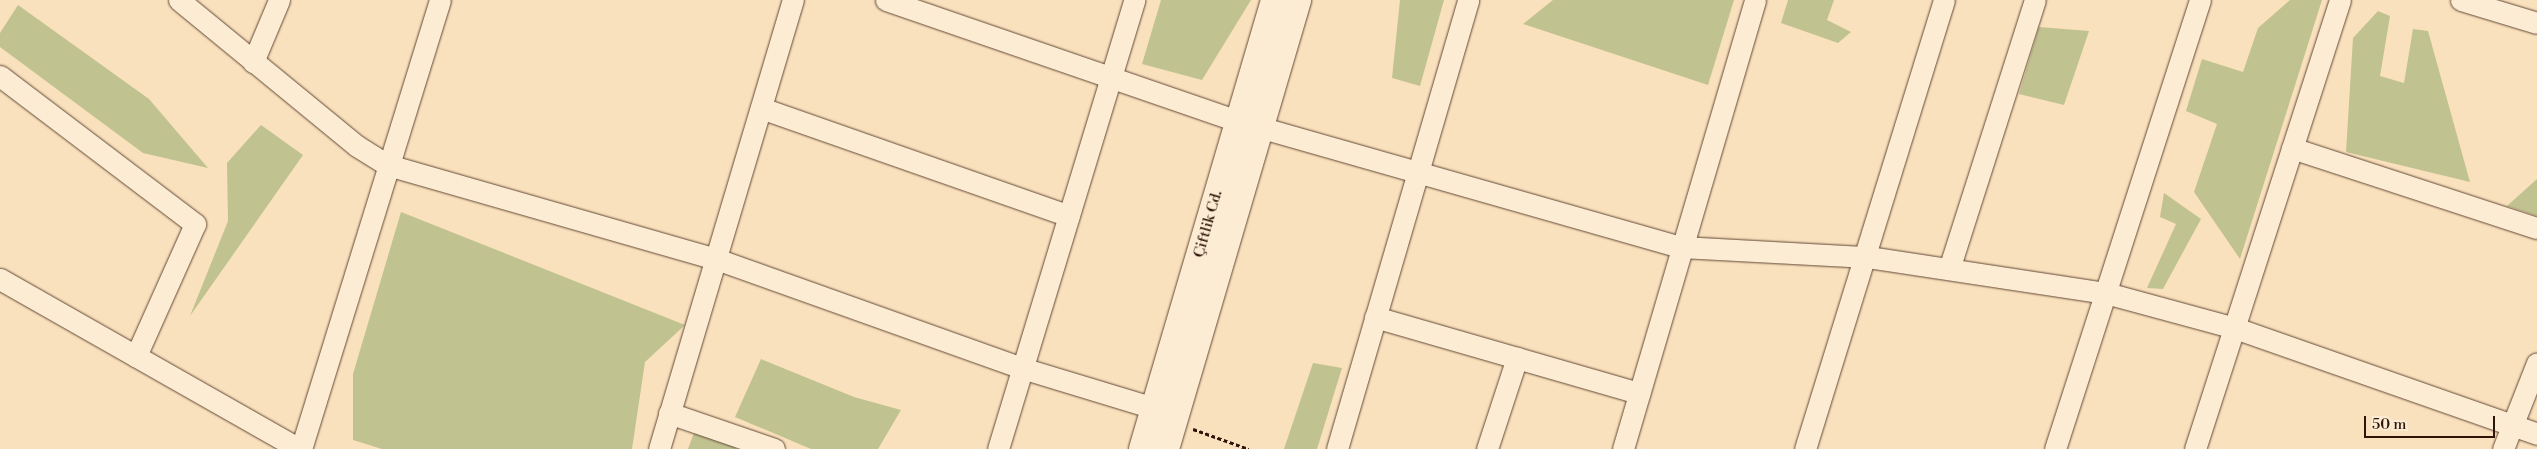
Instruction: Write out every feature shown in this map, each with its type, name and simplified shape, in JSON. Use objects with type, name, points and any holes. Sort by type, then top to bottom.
[{"type":"street","points":[[179,0],[357,146],[388,165],[716,259],[1022,368],[1164,415]]},
{"type":"street","points":[[253,62],[278,0]]},
{"type":"street","points":[[0,279],[300,449],[440,0]]},
{"type":"street","points":[[658,449],[793,0]]},
{"type":"street","points":[[886,0],[1249,124],[1416,174],[1681,248],[1868,257],[1950,266],[2106,293],[2235,328],[2537,434]]},
{"type":"street","points":[[998,449],[1134,0]]},
{"type":"street","name":"Çiftlik Cd.","points":[[1142,449],[1164,415],[1249,124],[1274,0]]},
{"type":"street","name":"Çiftlik Cd.","points":[[1249,124],[1298,0]]},
{"type":"street","points":[[1337,449],[1468,0]]},
{"type":"street","points":[[1623,449],[1755,0]]},
{"type":"street","points":[[1805,449],[1868,257],[1944,0]]},
{"type":"street","points":[[1950,266],[2035,0]]},
{"type":"street","points":[[2055,449],[2200,0]]},
{"type":"street","points":[[2195,449],[2340,0]]},
{"type":"street","points":[[2461,0],[2537,23]]},
{"type":"street","points":[[0,76],[196,224],[136,356]]},
{"type":"street","points":[[761,108],[1068,216]]},
{"type":"street","points":[[2292,148],[2537,228]]},
{"type":"street","points":[[1375,317],[1639,393]]},
{"type":"street","points":[[1487,449],[1517,358]]},
{"type":"street","points":[[2503,449],[2537,363]]},
{"type":"street","points":[[669,413],[774,449]]},
{"type":"street","name":"Çiftlik Cd.","points":[[1164,415],[1166,449]]},
{"type":"path","points":[[1164,415],[1249,449]]},
{"type":"green space","points":[[1161,0],[1251,0],[1202,80],[1142,64]]},
{"type":"green space","points":[[1400,0],[1444,0],[1420,86],[1392,78]]},
{"type":"green space","points":[[1553,0],[1734,0],[1708,85],[1523,24]]},
{"type":"green space","points":[[1788,0],[1834,0],[1827,20],[1851,32],[1838,43],[1781,23]]},
{"type":"green space","points":[[2290,0],[2322,0],[2240,259],[2194,192],[2217,124],[2186,111],[2202,59],[2243,72],[2258,28]]},
{"type":"green space","points":[[18,5],[149,99],[208,168],[143,153],[0,47],[0,33]]},
{"type":"green space","points":[[2378,11],[2390,16],[2380,76],[2404,83],[2413,29],[2428,31],[2470,182],[2346,152],[2353,38]]},
{"type":"green space","points":[[2039,27],[2089,31],[2064,105],[2019,94]]},
{"type":"green space","points":[[261,125],[303,155],[190,316],[228,221],[227,163]]},
{"type":"green space","points":[[2537,179],[2537,216],[2507,206]]},
{"type":"green space","points":[[2164,193],[2201,219],[2163,289],[2147,288],[2176,224],[2160,217]]},
{"type":"green space","points":[[401,212],[685,325],[645,362],[632,449],[382,449],[353,440],[353,374]]},
{"type":"green space","points":[[761,359],[854,397],[901,410],[878,449],[811,449],[735,417]]},
{"type":"green space","points":[[1313,363],[1342,368],[1317,449],[1284,449]]},
{"type":"green space","points":[[694,433],[734,446],[736,449],[688,449]]}]
